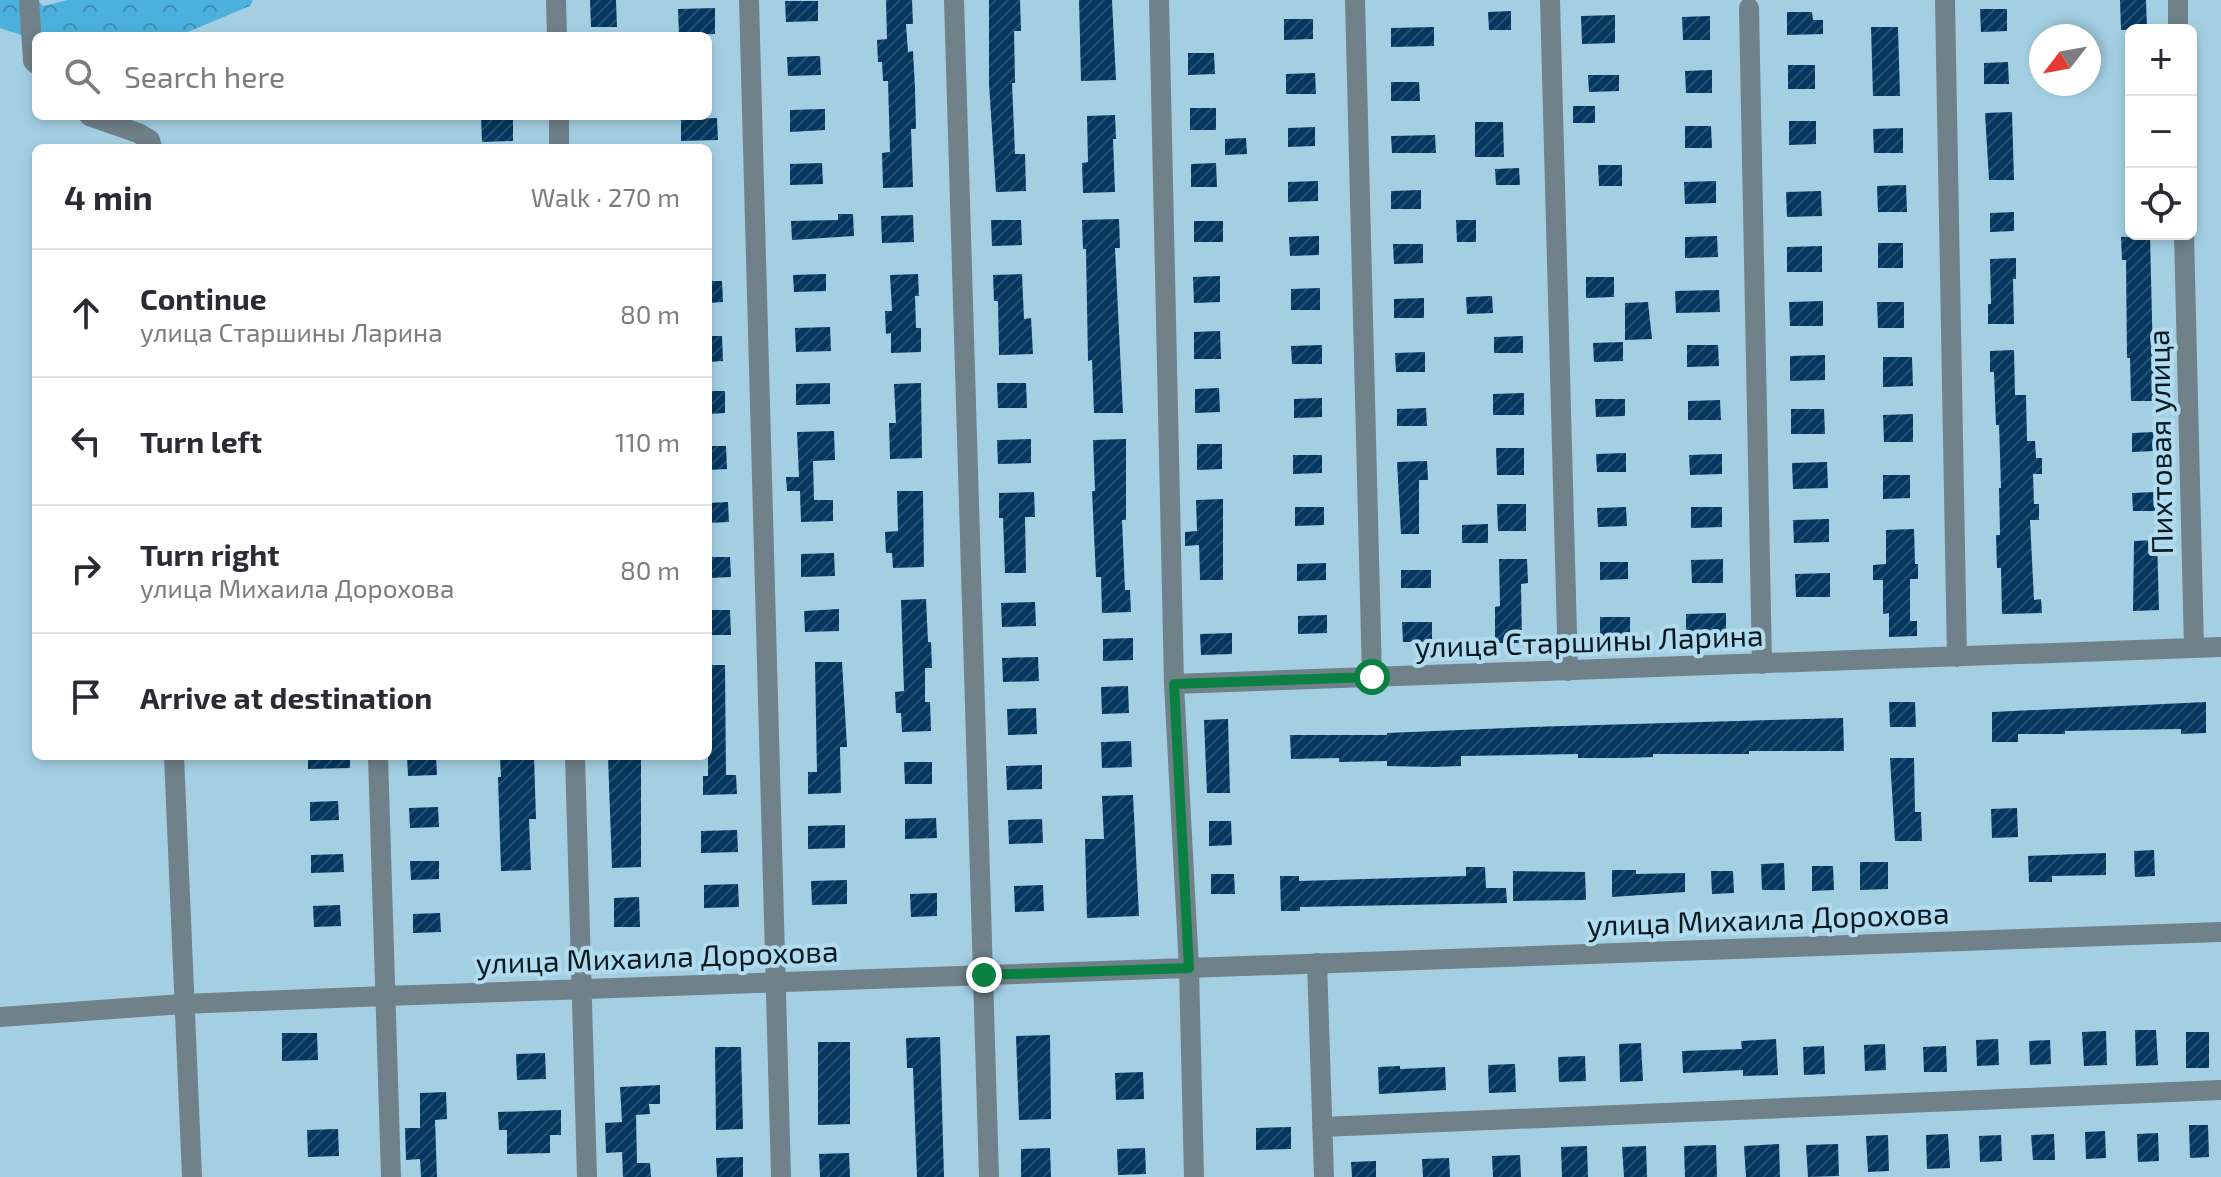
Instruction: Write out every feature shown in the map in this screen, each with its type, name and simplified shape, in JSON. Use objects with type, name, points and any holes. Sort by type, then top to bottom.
[{"type":"street","points":[[29,0],[32,46]]},
{"type":"street","points":[[556,0],[557,32]]},
{"type":"street","points":[[749,0],[781,1177]]},
{"type":"street","points":[[954,0],[989,1177]]},
{"type":"street","points":[[1159,0],[1174,684],[1189,968],[1194,1177]]},
{"type":"street","points":[[1355,0],[1372,677]]},
{"type":"street","points":[[1550,0],[1568,671]]},
{"type":"street","points":[[2178,0],[2178,24]]},
{"type":"street","points":[[1945,1],[1957,657]]},
{"type":"street","points":[[1749,8],[1762,664]]},
{"type":"street","points":[[101,120],[138,133],[150,140],[151,144]]},
{"type":"street","points":[[559,120],[559,144]]},
{"type":"street","name":"Пихтовая улица","points":[[2184,240],[2194,648]]},
{"type":"street","name":"улица Старшины Ларина","points":[[1174,684],[2221,647]]},
{"type":"street","points":[[174,760],[192,1177]]},
{"type":"street","points":[[378,760],[391,1177]]},
{"type":"street","points":[[575,760],[587,1177]]},
{"type":"street","name":"улица Михаила Дорохова","points":[[0,1017],[183,1004],[385,996],[2221,932]]},
{"type":"street","points":[[1317,963],[1324,1177]]},
{"type":"street","points":[[1322,1127],[2221,1090]]},
{"type":"green space","points":[[0,0],[37,0],[43,6],[68,0],[253,0],[250,6],[188,32],[32,32],[30,38],[0,28]]},
{"type":"building","points":[[590,0],[616,0],[617,27],[591,27]]},
{"type":"building","points":[[886,0],[912,0],[913,24],[906,24],[908,52],[913,51],[915,89],[916,129],[911,129],[913,187],[883,188],[882,153],[890,152],[888,81],[883,81],[877,40],[887,39]]},
{"type":"building","points":[[989,0],[1020,0],[1021,31],[1014,31],[1015,83],[1012,83],[1015,154],[1025,154],[1026,191],[996,192],[989,84]]},
{"type":"building","points":[[1079,0],[1112,0],[1116,80],[1081,81]]},
{"type":"building","points":[[2120,0],[2146,0],[2147,24],[2125,24],[2125,30],[2121,30]]},
{"type":"building","points":[[785,1],[818,1],[818,21],[786,22]]},
{"type":"building","points":[[715,8],[715,34],[679,32],[678,9]]},
{"type":"building","points":[[1980,9],[2007,9],[2007,31],[1981,32]]},
{"type":"building","points":[[1511,11],[1511,30],[1489,30],[1488,12]]},
{"type":"building","points":[[1787,12],[1812,12],[1813,20],[1823,20],[1823,34],[1787,35]]},
{"type":"building","points":[[1615,15],[1615,43],[1582,44],[1581,16]]},
{"type":"building","points":[[1710,16],[1710,40],[1683,40],[1682,17]]},
{"type":"building","points":[[1284,19],[1313,19],[1313,39],[1284,40]]},
{"type":"building","points":[[1434,27],[1434,46],[1391,47],[1391,28]]},
{"type":"building","points":[[1871,27],[1898,27],[1900,96],[1873,96]]},
{"type":"building","points":[[1188,53],[1214,53],[1215,74],[1188,75]]},
{"type":"building","points":[[820,56],[821,75],[788,76],[787,57]]},
{"type":"building","points":[[2008,62],[2009,84],[1984,84],[1984,63]]},
{"type":"building","points":[[1788,65],[1815,65],[1815,89],[1788,89]]},
{"type":"building","points":[[1712,70],[1712,93],[1686,93],[1685,71]]},
{"type":"building","points":[[1315,73],[1316,94],[1286,94],[1286,74]]},
{"type":"building","points":[[1588,75],[1619,75],[1619,91],[1589,92]]},
{"type":"building","points":[[1391,82],[1419,82],[1420,101],[1391,101]]},
{"type":"building","points":[[1573,106],[1595,106],[1595,123],[1573,123]]},
{"type":"building","points":[[1190,108],[1216,108],[1216,130],[1190,130]]},
{"type":"building","points":[[825,109],[825,130],[790,132],[790,110]]},
{"type":"building","points":[[2012,112],[2014,180],[1989,180],[1985,113]]},
{"type":"building","points":[[1115,115],[1115,192],[1083,193],[1082,163],[1088,162],[1087,116]]},
{"type":"building","points":[[717,118],[718,140],[681,141],[681,120]]},
{"type":"building","points":[[481,120],[513,120],[513,141],[482,142]]},
{"type":"building","points":[[1789,121],[1816,121],[1816,144],[1789,145]]},
{"type":"building","points":[[1475,122],[1503,122],[1504,157],[1475,157]]},
{"type":"building","points":[[1685,126],[1711,126],[1712,148],[1685,148]]},
{"type":"building","points":[[1315,127],[1315,146],[1288,147],[1288,128]]},
{"type":"building","points":[[1903,128],[1903,153],[1874,153],[1873,129]]},
{"type":"building","points":[[1435,135],[1436,153],[1392,153],[1391,136]]},
{"type":"building","points":[[1246,138],[1247,154],[1225,155],[1225,139]]},
{"type":"building","points":[[822,163],[823,184],[790,185],[790,164]]},
{"type":"building","points":[[1216,163],[1217,187],[1191,187],[1191,164]]},
{"type":"building","points":[[1598,165],[1622,165],[1622,186],[1599,186]]},
{"type":"building","points":[[1519,168],[1520,185],[1496,185],[1495,169]]},
{"type":"building","points":[[1318,181],[1318,201],[1288,202],[1288,182]]},
{"type":"building","points":[[1716,181],[1716,203],[1685,204],[1684,182]]},
{"type":"building","points":[[1906,185],[1907,212],[1878,212],[1877,186]]},
{"type":"building","points":[[1421,190],[1421,209],[1391,209],[1391,191]]},
{"type":"building","points":[[1821,191],[1822,216],[1787,217],[1786,192]]},
{"type":"building","points":[[2014,212],[2014,231],[1990,232],[1990,213]]},
{"type":"building","points":[[838,214],[853,214],[854,236],[792,240],[791,221],[838,220]]},
{"type":"building","points":[[913,215],[914,242],[882,243],[881,216]]},
{"type":"building","points":[[1119,219],[1120,248],[1115,248],[1123,413],[1094,413],[1092,360],[1088,361],[1086,249],[1083,249],[1082,220]]},
{"type":"building","points":[[991,220],[1021,220],[1022,245],[992,246]]},
{"type":"building","points":[[1456,220],[1476,220],[1476,242],[1457,242]]},
{"type":"building","points":[[1194,221],[1223,221],[1223,242],[1194,242]]},
{"type":"building","points":[[1319,236],[1319,255],[1290,256],[1289,237]]},
{"type":"building","points":[[1717,236],[1718,257],[1685,258],[1685,237]]},
{"type":"building","points":[[2121,237],[2125,237],[2125,240],[2150,240],[2154,401],[2131,401],[2130,358],[2127,358],[2126,260],[2122,260]]},
{"type":"building","points":[[1878,243],[1903,243],[1903,268],[1878,268]]},
{"type":"building","points":[[1393,244],[1423,244],[1423,263],[1394,264]]},
{"type":"building","points":[[1822,246],[1822,272],[1787,272],[1787,247]]},
{"type":"building","points":[[2016,258],[2014,324],[1988,324],[1990,259]]},
{"type":"building","points":[[826,274],[826,291],[794,292],[793,275]]},
{"type":"building","points":[[918,274],[916,328],[921,328],[921,352],[891,353],[891,333],[886,334],[885,311],[892,311],[890,275]]},
{"type":"building","points":[[1022,274],[1024,319],[1031,318],[1033,354],[999,355],[998,301],[994,301],[993,275]]},
{"type":"building","points":[[1220,276],[1220,302],[1194,303],[1193,277]]},
{"type":"building","points":[[1586,277],[1614,277],[1614,297],[1586,298]]},
{"type":"building","points":[[712,281],[722,281],[723,302],[712,303]]},
{"type":"building","points":[[1320,288],[1320,310],[1291,310],[1291,289]]},
{"type":"building","points":[[1719,290],[1720,312],[1676,313],[1675,291]]},
{"type":"building","points":[[1492,296],[1493,313],[1467,314],[1466,297]]},
{"type":"building","points":[[1424,298],[1424,318],[1394,318],[1394,299]]},
{"type":"building","points":[[1823,301],[1823,326],[1790,326],[1789,302]]},
{"type":"building","points":[[1648,302],[1652,339],[1625,340],[1625,303]]},
{"type":"building","points":[[1877,302],[1904,302],[1904,328],[1878,328]]},
{"type":"building","points":[[830,327],[831,351],[796,352],[795,328]]},
{"type":"building","points":[[1220,331],[1221,359],[1194,359],[1194,332]]},
{"type":"building","points":[[712,336],[722,336],[723,361],[712,362]]},
{"type":"building","points":[[1523,336],[1523,353],[1494,353],[1494,337]]},
{"type":"building","points":[[1623,342],[1623,361],[1594,362],[1593,343]]},
{"type":"building","points":[[1322,345],[1322,364],[1292,364],[1291,346]]},
{"type":"building","points":[[1687,345],[1718,345],[1719,366],[1687,367]]},
{"type":"building","points":[[2014,350],[2015,395],[2026,395],[2027,441],[2035,441],[2036,458],[2042,458],[2042,474],[2033,474],[2034,504],[2039,504],[2039,520],[2030,520],[2034,600],[2041,599],[2042,613],[2002,614],[2001,568],[1997,568],[1996,535],[2000,535],[2001,488],[1999,425],[1996,425],[1990,351]]},
{"type":"building","points":[[1425,352],[1425,372],[1396,372],[1395,353]]},
{"type":"building","points":[[1825,355],[1825,380],[1790,381],[1790,356]]},
{"type":"building","points":[[1883,357],[1912,357],[1913,386],[1883,387]]},
{"type":"building","points":[[830,383],[830,404],[796,405],[796,384]]},
{"type":"building","points":[[921,383],[922,458],[890,459],[889,423],[896,423],[894,384]]},
{"type":"building","points":[[997,383],[1026,383],[1027,408],[998,408]]},
{"type":"building","points":[[1219,388],[1220,412],[1195,413],[1195,389]]},
{"type":"building","points":[[712,391],[725,391],[725,413],[712,414]]},
{"type":"building","points":[[1524,393],[1524,415],[1493,415],[1493,394]]},
{"type":"building","points":[[1322,398],[1322,417],[1294,418],[1294,399]]},
{"type":"building","points":[[1595,399],[1625,399],[1625,416],[1596,417]]},
{"type":"building","points":[[1720,400],[1721,420],[1688,420],[1688,401]]},
{"type":"building","points":[[1426,408],[1427,426],[1397,426],[1397,409]]},
{"type":"building","points":[[1791,409],[1824,409],[1825,434],[1791,434]]},
{"type":"building","points":[[1913,414],[1913,442],[1884,442],[1883,415]]},
{"type":"building","points":[[834,431],[835,460],[813,461],[814,500],[833,500],[833,521],[801,522],[800,491],[787,491],[786,477],[799,477],[797,432]]},
{"type":"building","points":[[2153,432],[2154,451],[2132,452],[2132,433]]},
{"type":"building","points":[[1031,439],[1031,463],[998,464],[997,440]]},
{"type":"building","points":[[1126,439],[1126,520],[1122,520],[1125,590],[1130,590],[1131,612],[1102,613],[1101,577],[1096,577],[1093,440]]},
{"type":"building","points":[[1197,444],[1222,444],[1222,469],[1197,470]]},
{"type":"building","points":[[712,446],[726,446],[727,469],[712,470]]},
{"type":"building","points":[[1496,448],[1524,448],[1524,475],[1497,475]]},
{"type":"building","points":[[1626,453],[1626,472],[1597,472],[1596,454]]},
{"type":"building","points":[[1722,454],[1722,474],[1690,475],[1689,455]]},
{"type":"building","points":[[1293,455],[1322,455],[1322,473],[1293,474]]},
{"type":"building","points":[[1427,461],[1428,480],[1419,480],[1419,534],[1401,534],[1397,462]]},
{"type":"building","points":[[1827,462],[1828,488],[1793,489],[1792,463]]},
{"type":"building","points":[[1883,475],[1910,475],[1910,498],[1883,499]]},
{"type":"building","points":[[897,491],[923,491],[924,567],[893,568],[892,553],[886,553],[885,532],[898,531]]},
{"type":"building","points":[[1034,492],[1035,517],[1025,517],[1026,573],[1005,573],[999,493]]},
{"type":"building","points":[[2155,492],[2155,511],[2133,511],[2132,493]]},
{"type":"building","points":[[1223,499],[1223,580],[1200,580],[1199,545],[1185,546],[1185,532],[1197,531],[1196,500]]},
{"type":"building","points":[[728,502],[729,522],[712,523],[712,503]]},
{"type":"building","points":[[1497,504],[1526,504],[1526,531],[1498,531]]},
{"type":"building","points":[[1295,507],[1324,507],[1324,525],[1295,526]]},
{"type":"building","points":[[1626,507],[1627,526],[1598,527],[1597,508]]},
{"type":"building","points":[[1691,507],[1722,507],[1722,527],[1691,528]]},
{"type":"building","points":[[1829,519],[1829,542],[1794,543],[1793,520]]},
{"type":"building","points":[[1488,524],[1488,543],[1462,543],[1462,525]]},
{"type":"building","points":[[1914,529],[1918,579],[1910,579],[1910,621],[1917,621],[1917,636],[1889,637],[1889,613],[1883,614],[1883,580],[1873,580],[1873,565],[1886,564],[1886,530]]},
{"type":"building","points":[[2157,540],[2159,610],[2133,611],[2134,541]]},
{"type":"building","points":[[834,553],[835,576],[801,577],[801,554]]},
{"type":"building","points":[[712,557],[730,557],[731,577],[712,578]]},
{"type":"building","points":[[1499,559],[1527,559],[1528,583],[1521,584],[1522,643],[1495,643],[1495,607],[1500,606]]},
{"type":"building","points":[[1723,559],[1723,583],[1692,583],[1691,560]]},
{"type":"building","points":[[1600,562],[1628,562],[1628,579],[1600,580]]},
{"type":"building","points":[[1326,563],[1326,580],[1297,581],[1297,564]]},
{"type":"building","points":[[1401,570],[1431,570],[1431,588],[1401,588]]},
{"type":"building","points":[[1830,573],[1830,597],[1796,597],[1795,574]]},
{"type":"building","points":[[926,599],[932,668],[925,668],[925,702],[930,702],[931,731],[902,732],[901,713],[896,713],[895,692],[904,691],[901,600]]},
{"type":"building","points":[[1035,602],[1036,626],[1002,627],[1001,603]]},
{"type":"building","points":[[839,609],[839,631],[805,632],[804,611]]},
{"type":"building","points":[[712,610],[730,610],[731,635],[712,635]]},
{"type":"building","points":[[1726,613],[1726,634],[1686,635],[1686,614]]},
{"type":"building","points":[[1327,615],[1327,633],[1298,634],[1298,616]]},
{"type":"building","points":[[1600,617],[1630,617],[1630,636],[1600,637]]},
{"type":"building","points":[[1402,622],[1432,622],[1432,642],[1403,642]]},
{"type":"building","points":[[1232,633],[1232,654],[1201,655],[1200,634]]},
{"type":"building","points":[[1133,638],[1133,660],[1103,661],[1103,639]]},
{"type":"building","points":[[1038,657],[1039,681],[1003,682],[1002,658]]},
{"type":"building","points":[[815,662],[842,662],[847,747],[840,747],[841,793],[808,794],[808,772],[817,772]]},
{"type":"building","points":[[712,665],[725,665],[726,775],[736,775],[737,794],[703,795],[703,776],[708,776],[708,760],[712,760]]},
{"type":"building","points":[[1128,686],[1129,713],[1102,714],[1101,687]]},
{"type":"building","points":[[1889,702],[1915,702],[1916,727],[1890,727]]},
{"type":"building","points":[[2206,702],[2206,733],[2181,734],[2181,729],[2065,731],[2065,734],[2018,734],[2018,742],[1992,742],[1992,712]]},
{"type":"building","points":[[1036,708],[1037,734],[1008,735],[1007,709]]},
{"type":"building","points":[[1843,718],[1844,751],[1653,754],[1653,757],[1626,758],[1578,758],[1578,754],[1461,756],[1461,766],[1434,767],[1387,766],[1387,761],[1339,762],[1339,758],[1291,759],[1290,735],[1387,735],[1530,727]]},
{"type":"building","points":[[1228,719],[1230,793],[1207,793],[1204,720]]},
{"type":"building","points":[[1131,741],[1132,767],[1102,768],[1101,742]]},
{"type":"building","points":[[1890,758],[1914,758],[1915,812],[1921,812],[1922,841],[1895,841]]},
{"type":"building","points":[[308,760],[350,760],[350,768],[308,769]]},
{"type":"building","points":[[407,760],[436,760],[437,775],[408,776]]},
{"type":"building","points":[[500,760],[534,760],[536,819],[529,819],[531,870],[501,871],[498,777],[501,777]]},
{"type":"building","points":[[608,760],[641,760],[641,867],[612,868]]},
{"type":"building","points":[[904,762],[932,762],[932,784],[905,784]]},
{"type":"building","points":[[1042,765],[1042,789],[1007,790],[1006,766]]},
{"type":"building","points":[[1133,795],[1139,916],[1087,918],[1085,839],[1104,839],[1102,796]]},
{"type":"building","points":[[338,801],[339,820],[310,821],[310,802]]},
{"type":"building","points":[[438,807],[439,827],[410,828],[409,808]]},
{"type":"building","points":[[2017,808],[2018,837],[1992,838],[1991,809]]},
{"type":"building","points":[[936,818],[937,838],[905,839],[905,819]]},
{"type":"building","points":[[1042,819],[1043,843],[1009,844],[1008,820]]},
{"type":"building","points":[[1209,821],[1231,821],[1232,845],[1209,846]]},
{"type":"building","points":[[845,825],[845,848],[808,849],[808,826]]},
{"type":"building","points":[[737,830],[738,852],[701,853],[701,831]]},
{"type":"building","points":[[2154,850],[2155,876],[2135,877],[2134,851]]},
{"type":"building","points":[[2106,853],[2106,875],[2052,876],[2052,882],[2029,882],[2028,856]]},
{"type":"building","points":[[343,854],[344,872],[311,873],[311,855]]},
{"type":"building","points":[[410,861],[439,861],[439,879],[411,880]]},
{"type":"building","points":[[1860,862],[1888,862],[1888,889],[1860,890]]},
{"type":"building","points":[[1784,863],[1785,890],[1762,890],[1761,864]]},
{"type":"building","points":[[1812,866],[1833,866],[1834,890],[1812,891]]},
{"type":"building","points":[[1466,867],[1485,867],[1486,888],[1506,888],[1507,903],[1300,907],[1300,911],[1281,911],[1280,876],[1299,876],[1299,881],[1466,876]]},
{"type":"building","points":[[1612,870],[1636,870],[1636,874],[1685,873],[1685,892],[1612,897]]},
{"type":"building","points":[[1513,871],[1585,872],[1586,900],[1513,901]]},
{"type":"building","points":[[1711,871],[1733,871],[1734,893],[1712,894]]},
{"type":"building","points":[[1211,874],[1234,874],[1235,894],[1211,894]]},
{"type":"building","points":[[847,880],[847,904],[812,905],[811,881]]},
{"type":"building","points":[[738,884],[739,907],[704,908],[704,885]]},
{"type":"building","points":[[1043,885],[1044,911],[1015,912],[1014,886]]},
{"type":"building","points":[[937,893],[937,916],[911,917],[910,894]]},
{"type":"building","points":[[639,897],[640,927],[614,927],[614,898]]},
{"type":"building","points":[[340,905],[341,926],[314,927],[313,906]]},
{"type":"building","points":[[440,913],[441,932],[413,933],[413,914]]},
{"type":"building","points":[[2135,1030],[2156,1030],[2158,1065],[2136,1066]]},
{"type":"building","points":[[2106,1031],[2107,1065],[2084,1066],[2082,1032]]},
{"type":"building","points":[[2186,1032],[2209,1032],[2209,1068],[2186,1068]]},
{"type":"building","points":[[282,1033],[317,1033],[318,1060],[282,1061]]},
{"type":"building","points":[[1050,1035],[1051,1119],[1019,1120],[1016,1036]]},
{"type":"building","points":[[940,1037],[944,1177],[917,1177],[913,1068],[907,1068],[906,1038]]},
{"type":"building","points":[[1776,1039],[1778,1075],[1743,1076],[1743,1070],[1683,1073],[1682,1051],[1742,1049],[1741,1041]]},
{"type":"building","points":[[1998,1039],[1999,1065],[1977,1066],[1976,1040]]},
{"type":"building","points":[[2050,1040],[2051,1064],[2030,1065],[2029,1041]]},
{"type":"building","points":[[818,1042],[850,1042],[850,1124],[818,1125]]},
{"type":"building","points":[[1641,1043],[1643,1081],[1620,1082],[1619,1044]]},
{"type":"building","points":[[1885,1044],[1886,1070],[1865,1071],[1864,1045]]},
{"type":"building","points":[[1824,1046],[1825,1074],[1804,1075],[1803,1047]]},
{"type":"building","points":[[1946,1046],[1947,1072],[1924,1072],[1923,1047]]},
{"type":"building","points":[[715,1047],[741,1047],[743,1129],[716,1130]]},
{"type":"building","points":[[545,1053],[546,1079],[517,1080],[516,1054]]},
{"type":"building","points":[[1585,1056],[1586,1081],[1559,1082],[1558,1057]]},
{"type":"building","points":[[1515,1064],[1516,1092],[1489,1093],[1488,1065]]},
{"type":"building","points":[[1400,1066],[1400,1069],[1445,1067],[1446,1090],[1379,1094],[1378,1067]]},
{"type":"building","points":[[1143,1072],[1144,1099],[1116,1100],[1115,1073]]},
{"type":"building","points":[[660,1085],[660,1104],[649,1104],[650,1114],[636,1115],[637,1163],[650,1163],[651,1177],[623,1177],[622,1152],[606,1153],[605,1123],[622,1122],[620,1087]]},
{"type":"building","points":[[446,1092],[447,1119],[435,1120],[437,1177],[421,1177],[420,1159],[406,1160],[405,1128],[420,1128],[420,1093]]},
{"type":"building","points":[[561,1110],[561,1135],[550,1135],[550,1153],[507,1154],[507,1130],[499,1130],[498,1112]]},
{"type":"building","points":[[2189,1125],[2208,1125],[2209,1157],[2190,1158]]},
{"type":"building","points":[[1291,1127],[1291,1149],[1256,1150],[1256,1128]]},
{"type":"building","points":[[338,1129],[339,1156],[308,1157],[307,1130]]},
{"type":"building","points":[[2105,1131],[2106,1158],[2086,1159],[2085,1132]]},
{"type":"building","points":[[2158,1133],[2159,1161],[2138,1162],[2137,1134]]},
{"type":"building","points":[[1948,1134],[1950,1168],[1927,1169],[1926,1135]]},
{"type":"building","points":[[2054,1134],[2055,1160],[2033,1160],[2031,1135]]},
{"type":"building","points":[[1888,1135],[1889,1171],[1868,1172],[1866,1136]]},
{"type":"building","points":[[2001,1135],[2002,1161],[1980,1162],[1979,1136]]},
{"type":"building","points":[[1779,1144],[1780,1177],[1746,1177],[1744,1146]]},
{"type":"building","points":[[1838,1144],[1839,1176],[1808,1177],[1806,1145]]},
{"type":"building","points":[[1716,1145],[1717,1177],[1685,1177],[1684,1146]]},
{"type":"building","points":[[1587,1146],[1588,1177],[1562,1177],[1561,1147]]},
{"type":"building","points":[[1646,1146],[1647,1177],[1624,1177],[1622,1147]]},
{"type":"building","points":[[1050,1148],[1051,1177],[1021,1177],[1021,1149]]},
{"type":"building","points":[[1145,1148],[1146,1174],[1118,1175],[1117,1149]]},
{"type":"building","points":[[849,1153],[850,1177],[820,1177],[819,1154]]},
{"type":"building","points":[[1520,1155],[1521,1177],[1493,1177],[1492,1156]]},
{"type":"building","points":[[743,1157],[743,1177],[717,1177],[716,1158]]},
{"type":"building","points":[[1449,1158],[1450,1177],[1423,1177],[1422,1159]]},
{"type":"building","points":[[1376,1161],[1376,1177],[1352,1177],[1351,1162]]},
{"type":"route","points":[[984,975],[1189,968],[1174,684],[1372,677]]}]
